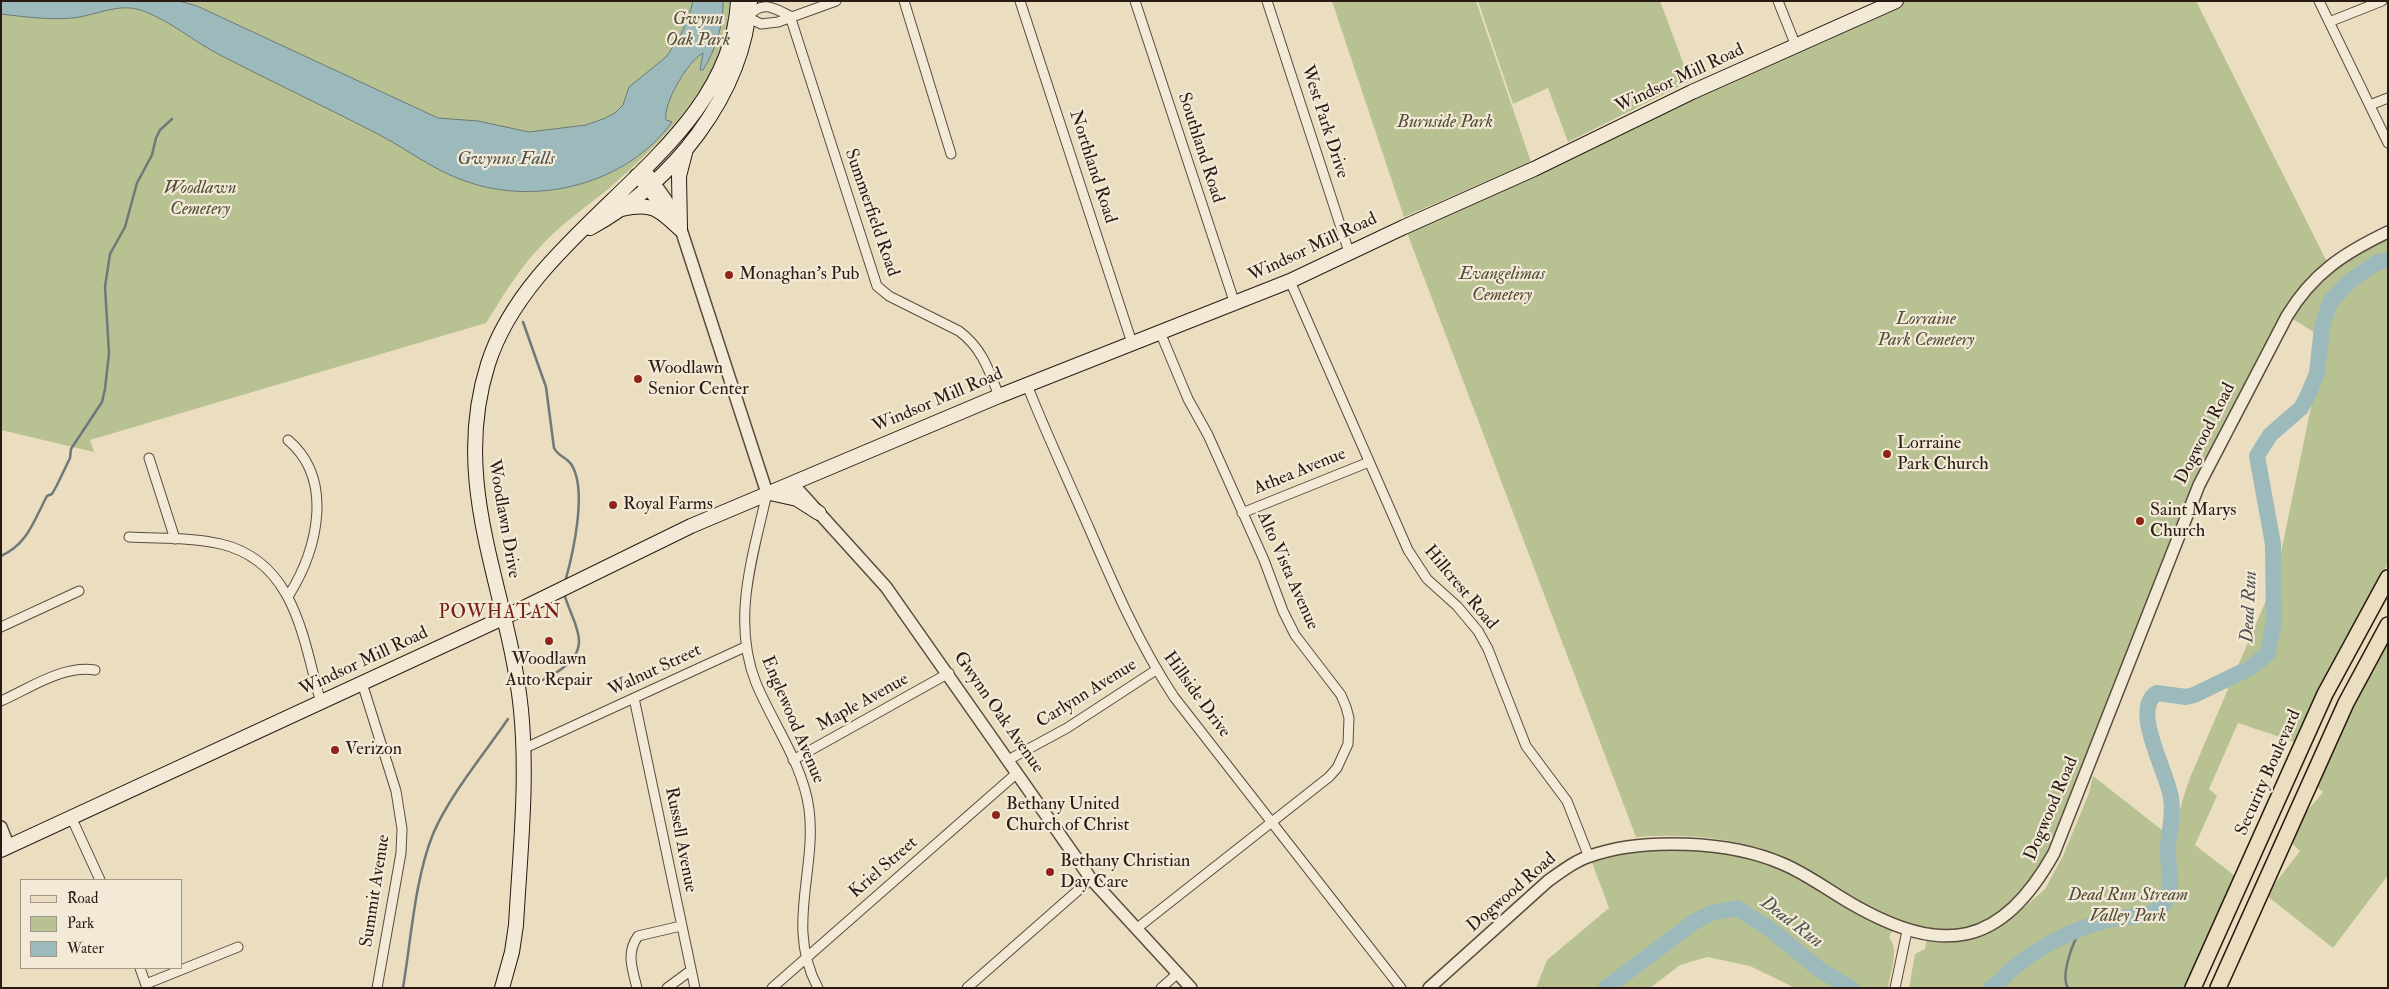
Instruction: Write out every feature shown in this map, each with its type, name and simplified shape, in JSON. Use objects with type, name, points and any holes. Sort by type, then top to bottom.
[{"type":"main road","points":[[640,172],[688,120],[704,98],[729,51],[742,11],[750,1]]},
{"type":"main road","name":"Windsor Mill Road","points":[[5,849],[503,618],[691,526],[1027,384],[1235,304],[1534,169],[1692,92],[1796,46],[1876,6],[1896,1]]},
{"type":"main road","points":[[650,185],[687,148],[733,76],[746,40],[742,11]]},
{"type":"main road","points":[[680,229],[679,176],[687,148]]},
{"type":"main road","name":"Woodlawn Drive","points":[[502,988],[512,952],[516,925],[524,749],[517,679],[482,523],[473,462],[480,390],[496,341],[518,302],[537,275],[640,172]]},
{"type":"main road","name":"Woodlawn Drive","points":[[579,234],[619,210],[650,185]]},
{"type":"main road","points":[[619,210],[638,205],[655,208],[680,229]]},
{"type":"main road","points":[[767,493],[797,499],[819,513]]},
{"type":"main road","name":"Security Boulevard","points":[[2194,988],[2325,694],[2388,578]]},
{"type":"main road","points":[[2218,988],[2346,703],[2388,625]]},
{"type":"street","points":[[742,11],[761,24],[778,22],[790,16],[836,1]]},
{"type":"street","points":[[904,1],[951,154]]},
{"type":"street","name":"Northland Road","points":[[1020,1],[1132,343]]},
{"type":"street","name":"Southland Road","points":[[1135,1],[1235,304]]},
{"type":"street","name":"West Park Drive","points":[[1267,1],[1349,252]]},
{"type":"street","points":[[1778,1],[1796,46]]},
{"type":"street","points":[[2319,1],[2388,143]]},
{"type":"street","points":[[2328,22],[2382,1]]},
{"type":"street","points":[[742,11],[763,6],[790,16]]},
{"type":"street","name":"Summerfield Road","points":[[790,16],[874,280],[882,292],[959,331],[969,338],[983,356],[999,396]]},
{"type":"street","points":[[2370,105],[2388,98]]},
{"type":"street","points":[[640,172],[650,185],[671,204],[767,493]]},
{"type":"street","name":"Dogwood Road","points":[[1429,988],[1548,881],[1568,866],[1588,856],[1622,847],[1712,847],[1755,854],[1784,864],[1851,903],[1907,931],[1945,937],[1983,928],[2009,913],[2040,879],[2067,825],[2142,626],[2199,485],[2260,366],[2295,304],[2313,280],[2344,255],[2388,232]]},
{"type":"street","name":"Hillcrest Road","points":[[1290,280],[1416,565],[1427,579],[1469,619],[1485,643],[1526,746],[1566,801],[1588,856]]},
{"type":"street","name":"Alto Vista Avenue","points":[[1136,929],[1273,823],[1337,768],[1348,744],[1350,718],[1341,696],[1295,635],[1208,435],[1188,399],[1160,332]]},
{"type":"street","name":"Hillside Drive","points":[[1027,384],[1053,450],[1129,621],[1156,670],[1174,697],[1401,988]]},
{"type":"street","points":[[288,440],[304,457],[310,470],[314,482],[317,514],[315,531],[306,564],[289,595]]},
{"type":"street","points":[[149,458],[175,539]]},
{"type":"street","name":"Athea Avenue","points":[[1242,513],[1369,462]]},
{"type":"street","name":"Gwynn Oak Avenue","points":[[792,483],[886,587],[1091,879],[1191,988]]},
{"type":"street","name":"Englewood Avenue","points":[[767,493],[746,591],[744,610],[746,647],[756,684],[793,760],[809,810],[809,843],[801,920],[805,958],[818,988]]},
{"type":"street","points":[[129,537],[221,544],[248,555],[266,567],[289,595],[321,702]]},
{"type":"street","points":[[1,627],[79,591]]},
{"type":"street","name":"Walnut Street","points":[[524,749],[746,647]]},
{"type":"street","points":[[1,701],[62,673],[84,668],[96,670]]},
{"type":"street","name":"Carlynn Avenue","points":[[1008,760],[1067,728],[1156,670]]},
{"type":"street","name":"Maple Avenue","points":[[793,760],[948,674]]},
{"type":"street","name":"Summit Avenue","points":[[362,683],[396,791],[402,829],[401,853],[377,988]]},
{"type":"street","name":"Russell Avenue","points":[[634,698],[690,972],[695,988]]},
{"type":"street","name":"Kriel Street","points":[[772,988],[1017,773]]},
{"type":"street","points":[[72,819],[100,879]]},
{"type":"street","points":[[1,827],[5,849]]},
{"type":"street","points":[[967,988],[1091,879]]},
{"type":"street","points":[[637,988],[629,954],[632,944],[638,936],[681,926]]},
{"type":"street","points":[[1895,988],[1907,931]]},
{"type":"street","points":[[140,969],[146,986],[238,947]]},
{"type":"street","points":[[668,988],[690,972]]},
{"type":"street","points":[[1161,988],[1178,973]]},
{"type":"green space","name":"Woodlawn Cemetery","points":[[1,1],[730,1],[726,29],[718,55],[706,80],[690,104],[673,126],[633,167],[541,246],[518,274],[486,323],[90,440],[94,452],[1,430]]},
{"type":"green space","name":"Burnside Park","points":[[1332,1],[1476,1],[1531,162],[1404,217]]},
{"type":"green space","points":[[1478,1],[1660,1],[1690,81],[1568,142],[1548,88],[1513,104]]},
{"type":"green space","name":"Lorraine Park Cemetery","points":[[1907,1],[2196,1],[2327,262],[2302,286],[2283,314],[2195,483],[2050,851],[2021,895],[1988,920],[1956,931],[1924,929],[1893,918],[1799,865],[1751,846],[1702,837],[1636,837],[1406,230],[1694,96]]},
{"type":"green space","name":"Dead Run Stream Valley Park","points":[[2388,237],[2388,564],[2342,644],[2295,742],[2238,723],[2209,789],[2217,796],[2195,845],[2235,876],[2185,988],[1909,988],[1915,954],[1925,949],[1927,937],[1984,931],[2019,912],[2045,889],[2063,856],[2089,793],[2093,776],[2171,837],[2189,780],[2276,577],[2325,339],[2291,318],[2314,284],[2352,256]]},
{"type":"green space","points":[[2388,640],[2388,875],[2333,948],[2266,895],[2300,851],[2290,842],[2299,821],[2323,792],[2315,785],[2346,716]]},
{"type":"green space","points":[[1636,846],[1753,853],[1894,927],[1889,938],[1894,948],[1894,955],[1888,988],[1795,988],[1750,966],[1707,957],[1680,965],[1650,988],[1536,988],[1547,960],[1609,908],[1590,857]]},
{"type":"water","name":"Gwynns Falls","points":[[1,1],[179,1],[197,6],[438,118],[478,121],[529,132],[586,125],[615,113],[623,105],[629,87],[666,57],[679,38],[688,19],[693,1],[723,1],[723,10],[718,37],[703,70],[700,70],[703,53],[690,64],[672,93],[668,103],[666,120],[672,122],[653,143],[631,161],[606,175],[579,184],[550,190],[521,191],[493,188],[465,181],[442,171],[376,133],[218,54],[146,12],[137,9],[119,8],[73,18],[37,18],[1,14]]},
{"type":"waterway","points":[[1,556],[18,545],[24,538],[47,496],[52,494],[57,485],[70,458],[71,449],[102,402],[109,353],[105,287],[110,254],[125,227],[137,183],[152,155],[156,138],[160,130],[172,119]]},
{"type":"waterway","name":"Dead Run","points":[[1991,988],[2027,958],[2060,938],[2108,920],[2151,913],[2164,904],[2170,885],[2168,847],[2172,804],[2149,727],[2147,713],[2150,701],[2157,693],[2186,697],[2194,695],[2252,667],[2268,653],[2274,620],[2273,544],[2257,456],[2270,435],[2301,408],[2308,395],[2317,373],[2322,327],[2330,302],[2351,280],[2376,263],[2388,260]]},
{"type":"waterway","points":[[523,322],[546,387],[554,448],[571,464],[576,475],[579,505],[575,539],[565,582]]},
{"type":"waterway","points":[[534,686],[564,667],[578,650],[578,632],[564,593]]},
{"type":"waterway","points":[[403,988],[418,889],[433,834],[457,790],[508,719]]},
{"type":"waterway","name":"Dead Run","points":[[1606,988],[1694,922],[1711,913],[1737,908],[1771,930],[1820,970],[1851,988]]},
{"type":"waterway","points":[[2068,988],[2066,967],[2074,942],[2081,929]]},
{"type":"place","name":"Monaghan's Pub","points":[[729,275]]},
{"type":"place","name":"Woodlawn Senior Center","points":[[638,379]]},
{"type":"place","name":"Lorraine Park Church","points":[[1887,454]]},
{"type":"place","name":"Royal Farms","points":[[613,505]]},
{"type":"place","name":"Saint Marys Church","points":[[2140,521]]},
{"type":"place","name":"Woodlawn Auto Repair","points":[[549,641]]},
{"type":"place","name":"Verizon","points":[[335,750]]},
{"type":"place","name":"Bethany United Church of Christ","points":[[996,815]]},
{"type":"place","name":"Bethany Christian Day Care","points":[[1050,872]]},
{"type":"district","name":"POWHATAN","points":[[500,614]]},
{"type":"park label","name":"Gwynn Oak Park","points":[[698,30]]},
{"type":"park label","name":"Evangelimas Cemetery","points":[[1502,285]]}]
